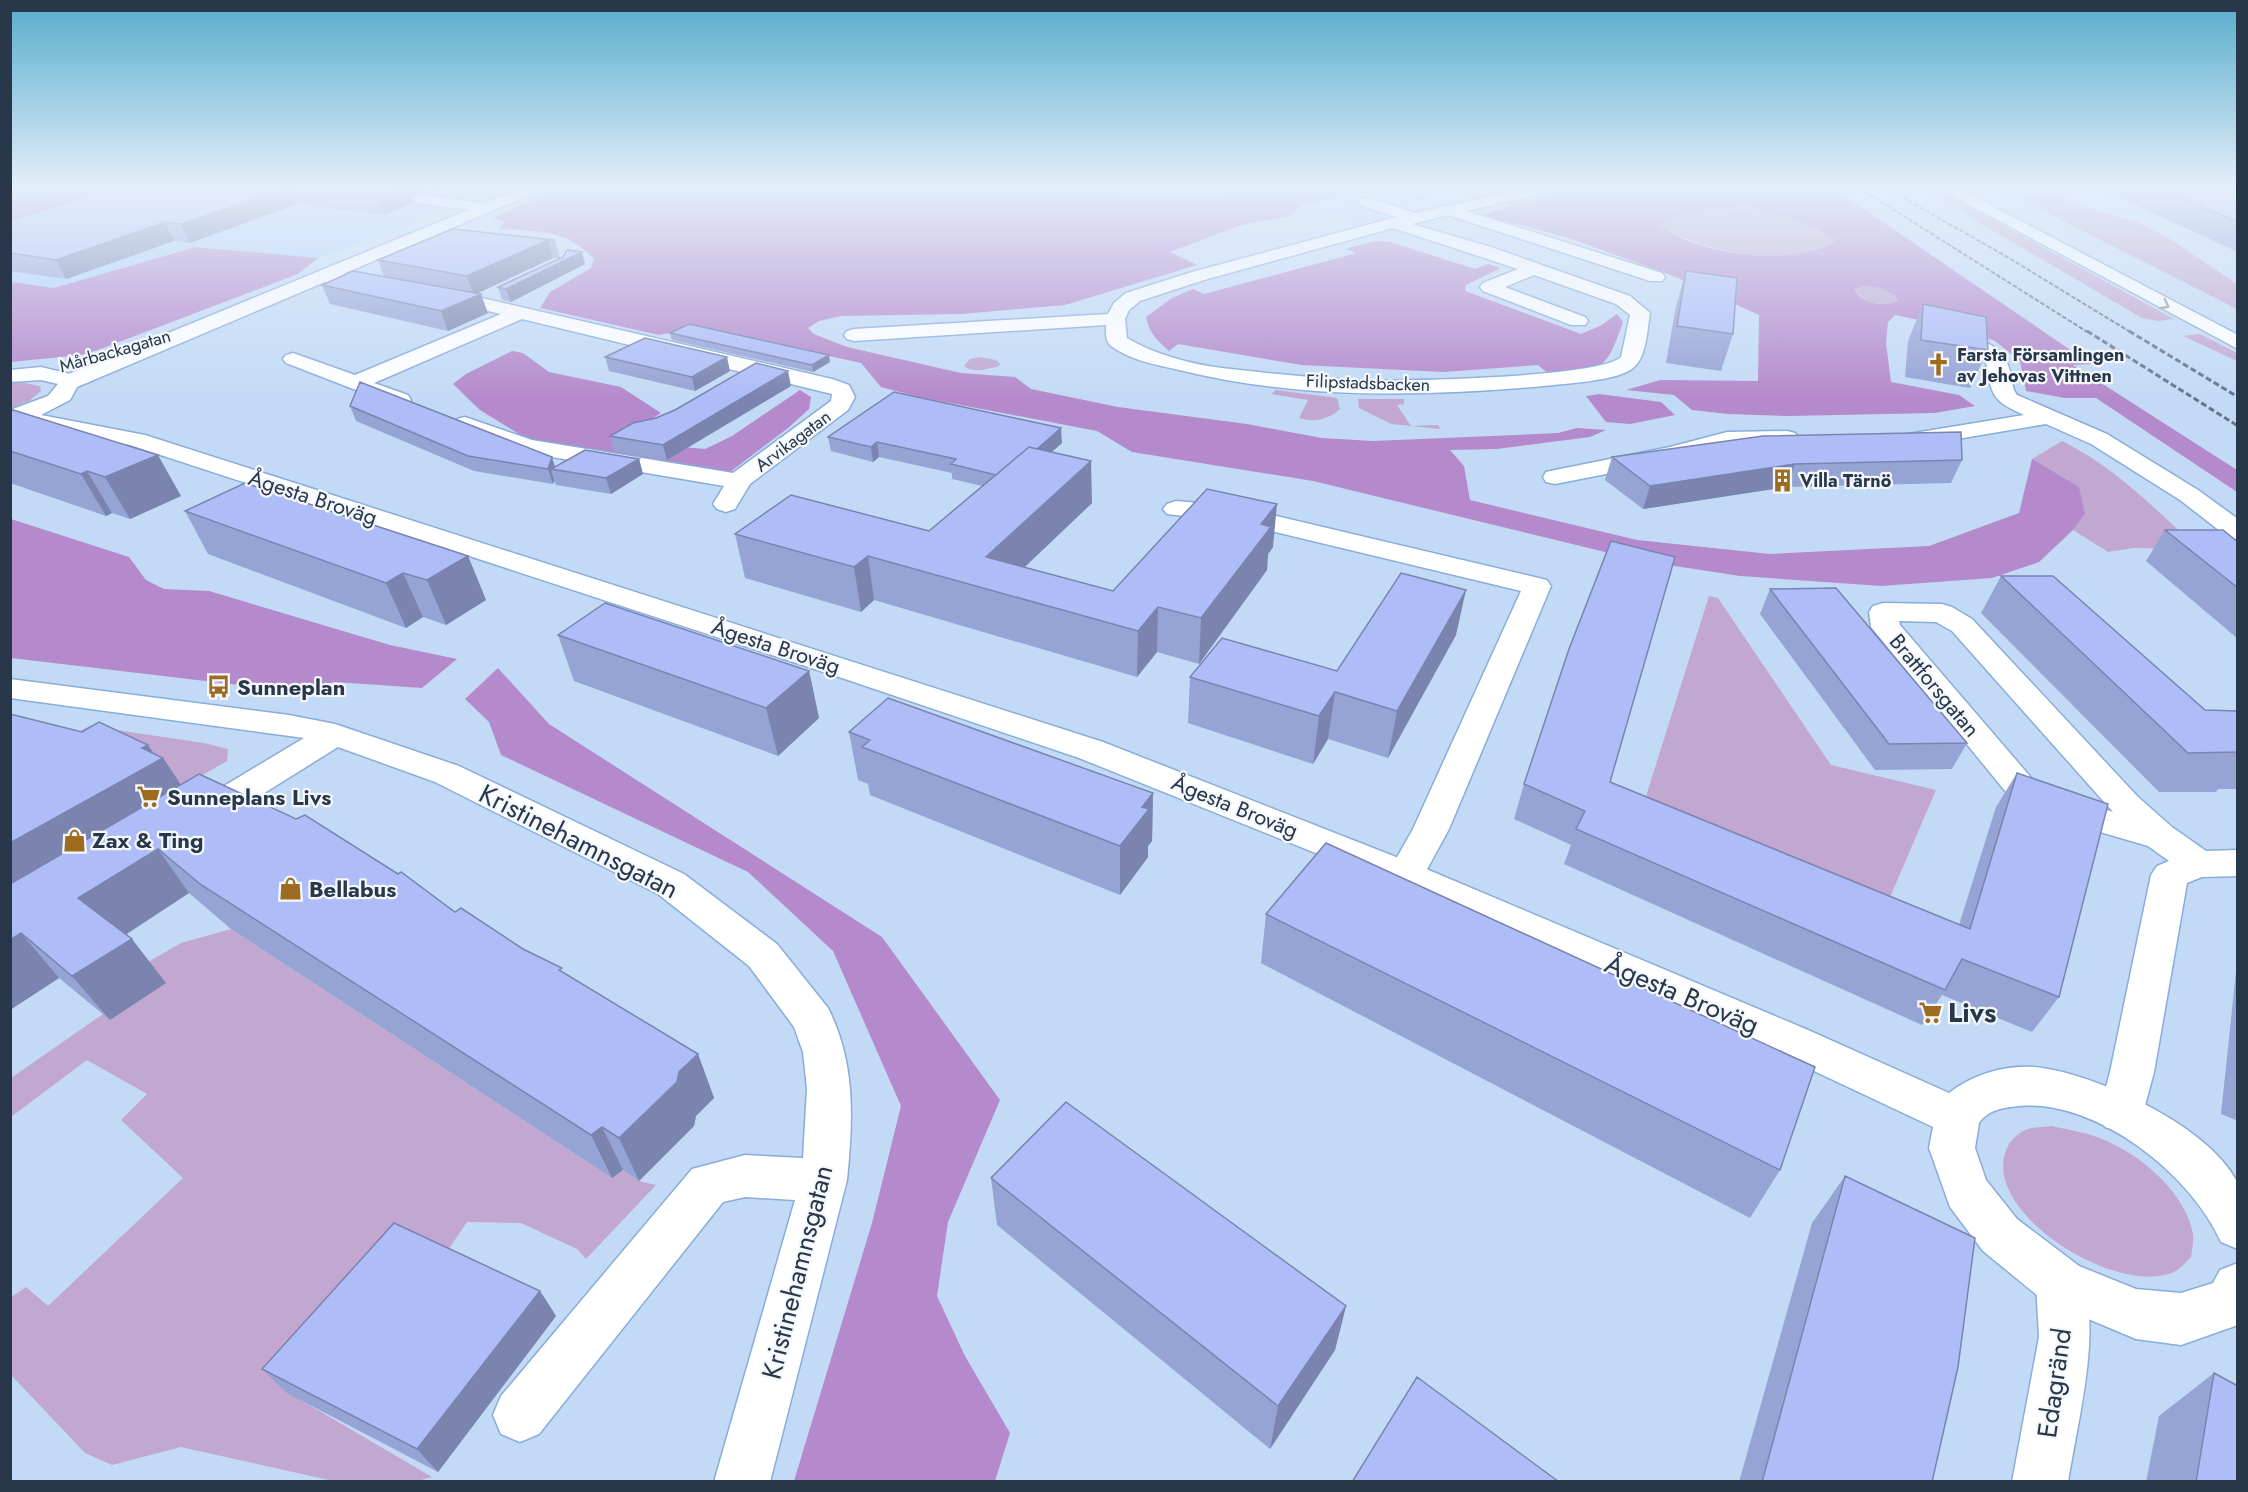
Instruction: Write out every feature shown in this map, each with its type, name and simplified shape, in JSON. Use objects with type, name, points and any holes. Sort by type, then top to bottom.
[{"type":"street","name":"Mårbackagatan","points":[[65,389],[205,324],[366,258]]},
{"type":"street","points":[[854,335],[1115,319],[1121,307],[1133,297],[1266,258]]},
{"type":"street","name":"Filipstadsbacken","points":[[1115,319],[1118,341],[1139,354],[1220,374],[1350,386],[1411,387],[1535,380],[1596,374],[1624,366],[1631,359],[1640,313],[1615,297],[1502,258]]},
{"type":"street","points":[[1596,258],[1656,277]]},
{"type":"street","points":[[2076,258],[2238,344]]},
{"type":"street","points":[[2109,258],[2238,324]]},
{"type":"street","points":[[1535,268],[1489,287],[1578,321]]},
{"type":"street","points":[[322,276],[405,289]]},
{"type":"street","points":[[476,303],[507,288]]},
{"type":"street","name":"Arvikagatan","points":[[425,292],[824,384],[841,390],[844,398],[840,405],[740,480],[726,504]]},
{"type":"street","points":[[355,383],[520,313]]},
{"type":"street","name":"Mårbackagatan","points":[[17,375],[84,363],[205,324]]},
{"type":"street","points":[[1924,332],[1968,342],[1985,351],[1996,362],[2002,393],[2009,400],[2099,439],[2190,495],[2238,532]]},
{"type":"street","points":[[293,359],[419,407]]},
{"type":"street","points":[[725,386],[754,368]]},
{"type":"street","name":"Ågesta Broväg","points":[[17,375],[61,377],[66,403],[79,412],[137,440]]},
{"type":"street","name":"Ågesta Broväg","points":[[10,419],[65,389]]},
{"type":"street","name":"Arvikagatan","points":[[441,415],[528,446],[727,479]]},
{"type":"street","points":[[1893,441],[1965,433],[2050,417]]},
{"type":"street","name":"Ågesta Broväg","points":[[10,419],[58,423],[137,440],[1010,722],[1177,782],[1406,875],[1793,1041],[1957,1117]]},
{"type":"street","points":[[1555,477],[1672,454],[1727,439],[1811,439]]},
{"type":"street","points":[[1176,508],[1234,514],[1537,586],[1431,830],[1406,875]]},
{"type":"street","name":"Brattforsgatan","points":[[2159,836],[2107,823],[2043,802],[2022,789],[1886,627],[1883,612],[1942,613],[1962,625],[2126,805],[2159,836],[2199,864]]},
{"type":"street","name":"Kristinehamnsgatan","points":[[10,688],[289,725],[335,734],[447,774],[671,884],[763,955],[813,1020],[824,1052],[829,1089],[829,1133],[824,1180],[742,1482]]},
{"type":"street","points":[[173,832],[335,734]]},
{"type":"street","points":[[2121,1113],[2132,1072],[2170,875],[2199,864],[2238,863]]},
{"type":"street","points":[[2238,1226],[2235,1217],[2199,1168],[2144,1125],[2091,1099],[2034,1086],[1989,1090],[1965,1105],[1957,1117],[1952,1148],[1967,1192],[2000,1235],[2061,1283],[2136,1314],[2181,1319],[2230,1303],[2238,1287]]},
{"type":"street","points":[[520,1415],[709,1184],[745,1176],[824,1180]]},
{"type":"street","name":"Edagränd","points":[[2040,1482],[2065,1337],[2061,1283]]},
{"type":"shaded area","points":[[11,258],[156,258],[55,288],[11,282]]},
{"type":"shaded area","points":[[158,258],[318,258],[298,274],[98,350],[81,355],[11,362],[11,282],[54,288]]},
{"type":"shaded area","points":[[593,258],[1182,258],[1197,265],[1065,305],[962,314],[841,316],[819,321],[808,328],[814,334],[847,347],[961,373],[1015,377],[1031,389],[1118,407],[1247,424],[1322,438],[1373,441],[1558,433],[1577,428],[1606,430],[1590,437],[1497,449],[1450,450],[1464,466],[1470,500],[1637,540],[1770,554],[1929,546],[2019,513],[2032,459],[2079,487],[2085,514],[2073,530],[2039,562],[1992,578],[1881,586],[1740,576],[1642,561],[1313,481],[1132,452],[1097,431],[919,397],[881,387],[861,363],[723,331],[695,327],[659,335],[540,308],[550,292],[591,268]]},
{"type":"shaded area","points":[[1340,258],[1439,258],[1475,269],[1488,264],[1501,268],[1466,285],[1465,291],[1581,334],[1600,326],[1617,314],[1623,322],[1611,351],[1599,366],[1581,372],[1550,375],[1538,365],[1444,372],[1301,365],[1178,344],[1169,351],[1151,332],[1146,317],[1172,298],[1193,289],[1204,294]]},
{"type":"shaded area","points":[[1623,258],[1935,258],[2091,364],[2073,365],[2237,470],[2237,492],[2096,398],[2065,398],[2026,391],[2020,361],[1995,341],[1970,331],[1895,315],[1888,322],[1886,343],[1891,382],[1959,395],[1975,406],[1935,413],[1789,416],[1728,414],[1692,410],[1674,395],[1626,390],[1660,380],[1758,381],[1759,315],[1676,277]],"holes":[[[1862,286],[1880,288],[1895,295],[1898,301],[1886,304],[1873,303],[1862,298],[1854,289]]]},
{"type":"shaded area","points":[[2039,258],[2062,258],[2174,319],[2158,321],[2142,318]]},
{"type":"shaded area","points":[[2136,258],[2198,258],[2237,284],[2237,309]]},
{"type":"shaded area","points":[[1862,286],[1880,288],[1895,295],[1898,301],[1880,304],[1867,301],[1854,288]]},
{"type":"shaded area","points":[[2200,334],[2237,353],[2237,361],[2183,336]]},
{"type":"shaded area","points":[[512,351],[523,353],[549,372],[621,387],[661,413],[635,430],[660,445],[705,449],[732,436],[800,390],[811,397],[809,409],[730,472],[530,441],[480,410],[453,384],[466,374]]},
{"type":"shaded area","points":[[980,357],[996,360],[1000,364],[980,370],[972,370],[964,366],[970,359]]},
{"type":"shaded area","points":[[11,383],[40,386],[41,391],[29,401],[11,408]]},
{"type":"shaded area","points":[[1276,390],[1337,398],[1340,409],[1321,419],[1299,418],[1308,400],[1271,394]]},
{"type":"shaded area","points":[[1599,394],[1661,402],[1675,415],[1630,424],[1606,422],[1586,396]]},
{"type":"shaded area","points":[[1358,399],[1404,399],[1404,404],[1397,405],[1411,426],[1438,425],[1440,429],[1391,424],[1359,408]]},
{"type":"shaded area","points":[[2062,441],[2100,463],[2117,476],[2199,549],[2134,548],[2108,552],[2073,530],[2085,514],[2032,459]]},
{"type":"shaded area","points":[[11,519],[129,557],[146,580],[164,589],[209,591],[390,645],[457,659],[422,688],[335,682],[290,691],[11,658]]},
{"type":"shaded area","points":[[1709,596],[1718,598],[1831,765],[1936,790],[1885,909],[1642,809]]},
{"type":"shaded area","points":[[498,668],[549,724],[882,937],[1000,1100],[948,1222],[937,1296],[965,1356],[1010,1433],[995,1481],[794,1481],[872,1223],[901,1106],[833,951],[748,872],[501,755],[489,722],[465,699]]},
{"type":"shaded area","points":[[89,726],[204,743],[228,749],[227,761],[163,798],[66,739]]},
{"type":"shaded area","points":[[231,929],[612,1178],[623,1170],[639,1181],[656,1185],[586,1259],[577,1249],[521,1223],[467,1222],[440,1262],[287,1392],[432,1477],[414,1482],[333,1481],[181,1447],[112,1465],[85,1453],[11,1375],[11,1297],[26,1287],[48,1306],[183,1178],[121,1120],[147,1094],[87,1060],[11,1117],[11,1078],[103,1014],[143,965],[181,943]]},
{"type":"shaded area","points":[[2051,1126],[2088,1134],[2109,1142],[2136,1158],[2162,1179],[2182,1205],[2189,1219],[2193,1234],[2191,1257],[2174,1272],[2149,1277],[2119,1272],[2087,1260],[2057,1242],[2031,1220],[2012,1196],[2003,1171],[2008,1146],[2025,1130]]},
{"type":"building","points":[[40,258],[63,258],[56,260]]},
{"type":"building","points":[[384,258],[508,258],[467,276],[378,260]]},
{"type":"building","points":[[562,258],[570,258],[506,289],[498,287]]},
{"type":"building","points":[[353,271],[481,294],[441,311],[322,285]]},
{"type":"building","points":[[1686,271],[1737,278],[1733,334],[1677,326]]},
{"type":"building","points":[[1923,304],[1986,317],[1988,350],[1921,340]]},
{"type":"building","points":[[689,324],[829,355],[812,365],[670,333]]},
{"type":"building","points":[[645,338],[727,357],[692,377],[605,357]]},
{"type":"building","points":[[756,363],[788,371],[663,445],[610,436],[633,423],[656,418],[675,410]]},
{"type":"building","points":[[360,382],[552,457],[548,469],[468,456],[350,406]]},
{"type":"building","points":[[894,392],[1061,428],[1037,449],[1029,447],[996,475],[951,464],[956,459],[877,442],[871,447],[828,437]]},
{"type":"building","points":[[10,409],[158,455],[105,477],[87,471],[81,474],[10,451]]},
{"type":"building","points":[[1961,432],[1962,460],[1795,464],[1650,486],[1612,457],[1763,436]]},
{"type":"building","points":[[1029,447],[1091,461],[986,557],[1113,591],[1207,489],[1277,504],[1261,524],[1271,527],[1201,618],[1158,607],[1138,631],[868,556],[854,567],[735,534],[791,495],[929,531]]},
{"type":"building","points":[[585,450],[639,459],[606,478],[551,469]]},
{"type":"building","points":[[245,483],[468,556],[427,580],[403,573],[386,583],[185,511]]},
{"type":"building","points":[[2165,530],[2223,530],[2238,542],[2238,588]]},
{"type":"building","points":[[1611,541],[1675,557],[1610,782],[1970,929],[2017,773],[2108,804],[2059,997],[1962,959],[1945,990],[1576,829],[1585,811],[1524,784],[1569,649]]},
{"type":"building","points":[[1401,573],[1466,590],[1397,711],[1335,692],[1319,716],[1190,677],[1222,638],[1337,671]]},
{"type":"building","points":[[2001,576],[2053,576],[2205,710],[2238,711],[2238,752],[2188,753]]},
{"type":"building","points":[[1836,588],[1967,743],[1889,744],[1770,589]]},
{"type":"building","points":[[605,603],[809,671],[766,708],[558,635]]},
{"type":"building","points":[[888,698],[1153,793],[1142,807],[1149,809],[1120,846],[862,747],[870,740],[849,732]]},
{"type":"building","points":[[10,714],[82,732],[99,722],[148,745],[142,748],[163,758],[10,843]]},
{"type":"building","points":[[199,774],[296,819],[305,815],[398,874],[401,872],[455,912],[461,908],[523,949],[562,968],[559,970],[698,1054],[679,1072],[677,1082],[619,1138],[602,1127],[591,1135],[200,884],[158,849],[78,898],[132,939],[72,976],[21,933],[10,940],[10,884]]},
{"type":"building","points":[[1326,843],[1815,1067],[1780,1170],[1266,914]]},
{"type":"building","points":[[1066,1102],[1346,1306],[1278,1406],[991,1178]]},
{"type":"building","points":[[1845,1176],[1975,1238],[1958,1367],[1932,1482],[1762,1482]]},
{"type":"building","points":[[394,1223],[540,1291],[417,1449],[262,1369]]},
{"type":"building","points":[[2214,1373],[2238,1386],[2238,1482],[2196,1482]]},
{"type":"building","points":[[1417,1377],[1559,1482],[1352,1482]]},
{"type":"railway","points":[[1969,258],[2089,333]]},
{"type":"railway","points":[[2008,258],[2132,333]]},
{"type":"railway","points":[[2087,331],[2238,426]]},
{"type":"railway","points":[[2129,331],[2238,397]]},
{"type":"place","name":"Farsta Församlingen av Jehovas Vittnen","points":[[1939,365]]},
{"type":"place","name":"Villa Tärnö","points":[[1782,481]]},
{"type":"place","name":"Sunneplan","points":[[219,687]]},
{"type":"place","name":"Sunneplans Livs","points":[[149,797]]},
{"type":"place","name":"Zax & Ting","points":[[74,840]]},
{"type":"place","name":"Bellabus","points":[[291,889]]},
{"type":"place","name":"Livs","points":[[1930,1012]]}]
